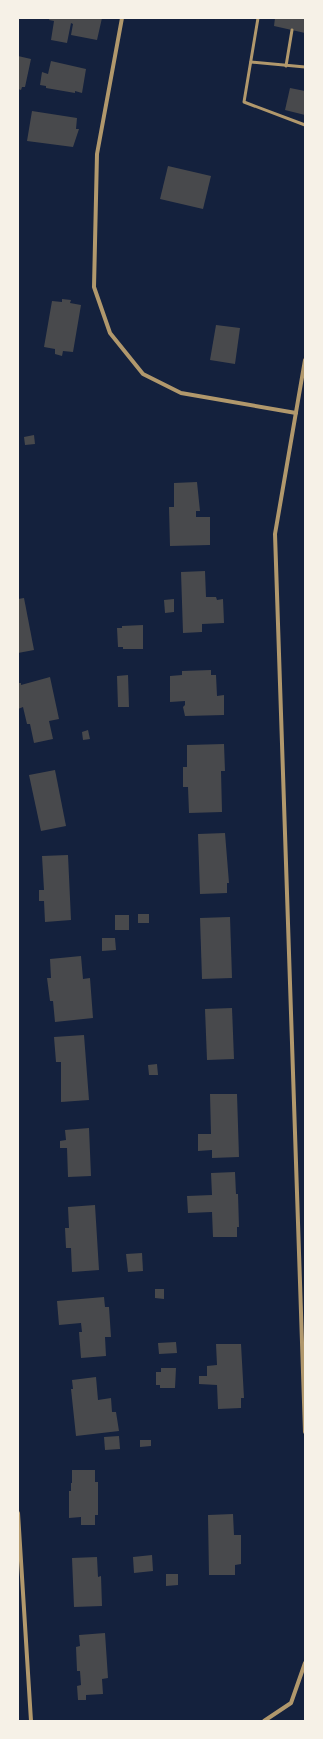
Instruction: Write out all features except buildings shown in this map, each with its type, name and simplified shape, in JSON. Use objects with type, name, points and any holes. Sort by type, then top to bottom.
[{"type":"street","points":[[122,18],[97,154],[94,287],[110,333],[143,374],[181,393],[296,413]]},
{"type":"street","points":[[305,360],[275,534],[305,1432]]},
{"type":"street","points":[[18,1513],[31,1721]]},
{"type":"street","points":[[264,1721],[291,1703],[305,1662]]},
{"type":"lane","points":[[258,18],[244,102],[305,126]]},
{"type":"lane","points":[[286,66],[292,30]]},
{"type":"lane","points":[[251,62],[305,67]]}]
